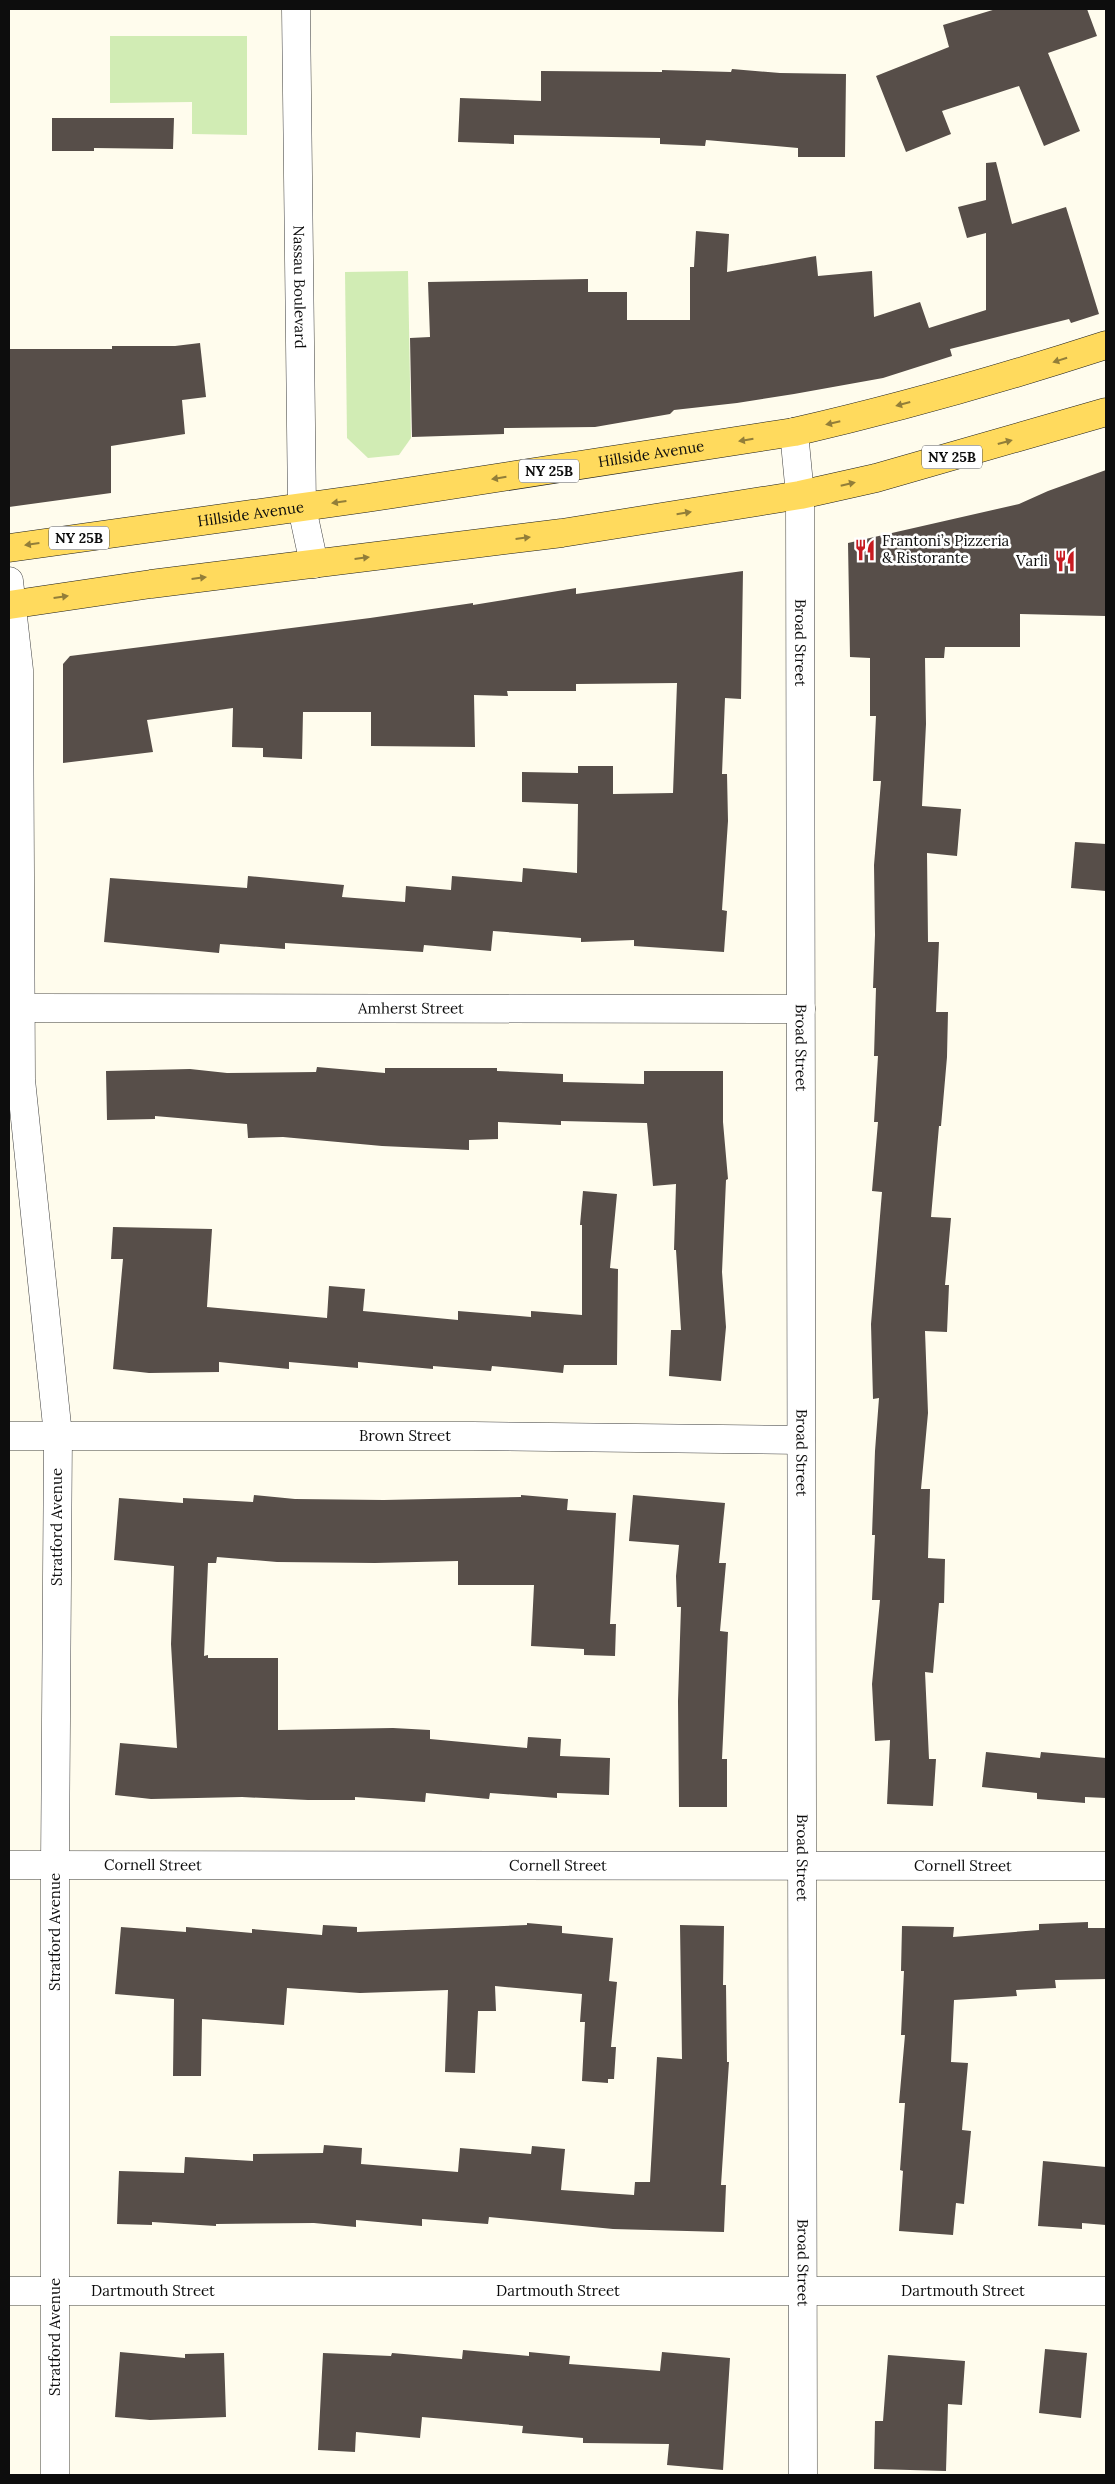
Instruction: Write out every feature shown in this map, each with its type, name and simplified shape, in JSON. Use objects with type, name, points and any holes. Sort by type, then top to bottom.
[{"type":"main road","name":"Hillside Avenue","points":[[9,548],[302,508],[794,432],[1031,370],[1106,345]]},
{"type":"main road","name":"NY 25B","points":[[10,597],[314,564],[562,533],[800,495],[876,478],[1106,412]]},
{"type":"street","name":"Nassau Boulevard","points":[[296,9],[302,508],[314,564]]},
{"type":"street","name":"Broad Street","points":[[794,432],[800,495],[802,2475]]},
{"type":"street","name":"Stratford Avenue","points":[[10,597],[19,670],[21,1080],[58,1435],[55,1865],[55,2475]]},
{"type":"street","name":"Amherst Street","points":[[20,1008],[800,1009]]},
{"type":"street","name":"Brown Street","points":[[9,1436],[473,1436],[801,1440]]},
{"type":"street","name":"Cornell Street","points":[[9,1865],[1106,1866]]},
{"type":"street","name":"Dartmouth Street","points":[[9,2291],[1106,2291]]},
{"type":"green space","points":[[110,36],[247,36],[247,135],[192,134],[192,102],[110,103]]},
{"type":"green space","points":[[408,271],[411,438],[399,455],[368,458],[347,438],[345,272]]},
{"type":"building","points":[[996,9],[1087,9],[1097,36],[1048,53],[1080,131],[1044,146],[1019,86],[942,111],[951,134],[906,152],[876,76],[949,47],[943,25]]},
{"type":"building","points":[[732,69],[780,73],[846,74],[845,157],[798,157],[798,148],[706,140],[705,146],[660,144],[660,138],[514,135],[514,144],[458,142],[460,98],[541,101],[541,71],[662,72],[662,70],[731,72]]},
{"type":"building","points":[[52,118],[174,118],[173,149],[94,148],[94,151],[52,151]]},
{"type":"building","points":[[996,162],[1012,224],[1066,207],[1099,314],[1071,323],[1069,319],[950,349],[952,356],[883,378],[794,394],[674,410],[670,414],[595,427],[504,428],[504,434],[412,437],[410,338],[430,337],[428,282],[588,279],[588,292],[627,292],[627,320],[690,320],[690,267],[694,267],[696,231],[729,234],[727,272],[816,256],[818,276],[872,271],[874,317],[920,302],[929,328],[986,310],[986,233],[967,238],[958,207],[986,200],[986,163]]},
{"type":"building","points":[[200,343],[206,397],[182,400],[185,434],[111,446],[111,493],[9,507],[9,349],[112,349],[112,346],[175,346]]},
{"type":"building","points":[[1106,470],[1106,616],[1020,614],[1020,647],[945,647],[944,658],[925,658],[926,724],[922,806],[961,809],[957,856],[927,853],[928,942],[939,942],[936,1012],[948,1012],[947,1057],[931,1217],[951,1218],[945,1285],[949,1285],[947,1332],[925,1331],[928,1413],[921,1489],[930,1489],[928,1558],[945,1559],[944,1603],[939,1603],[933,1673],[925,1672],[929,1759],[936,1759],[933,1806],[887,1804],[890,1740],[875,1741],[872,1684],[880,1600],[872,1600],[875,1535],[872,1535],[879,1398],[873,1399],[871,1324],[882,1192],[872,1191],[878,1122],[874,1122],[878,1056],[874,1056],[876,988],[873,988],[875,935],[874,865],[881,781],[873,781],[876,716],[870,716],[870,658],[850,657],[848,543],[1019,504],[1048,491]]},
{"type":"building","points":[[743,571],[741,699],[725,698],[722,774],[727,774],[728,821],[722,910],[727,911],[724,952],[634,946],[634,940],[581,942],[581,938],[493,931],[491,951],[424,945],[423,952],[285,943],[285,949],[220,944],[219,953],[104,942],[110,878],[247,888],[248,876],[344,885],[342,897],[405,902],[406,886],[451,890],[452,876],[522,882],[523,868],[577,873],[578,804],[522,802],[522,772],[578,773],[578,766],[613,766],[613,794],[673,793],[677,683],[576,684],[576,691],[507,691],[508,696],[474,695],[475,747],[371,746],[371,712],[303,712],[302,759],[263,757],[263,748],[232,747],[233,708],[147,720],[153,752],[63,763],[63,664],[70,656],[473,603],[473,605],[576,588],[576,594]]},
{"type":"building","points":[[1075,842],[1106,844],[1106,891],[1071,888]]},
{"type":"building","points":[[317,1067],[385,1073],[385,1068],[497,1068],[497,1071],[563,1074],[563,1082],[644,1084],[644,1071],[723,1071],[723,1122],[728,1179],[726,1180],[722,1272],[726,1327],[721,1381],[669,1376],[671,1330],[681,1330],[676,1250],[674,1250],[676,1184],[653,1186],[647,1123],[561,1121],[561,1125],[498,1122],[498,1139],[469,1140],[469,1150],[382,1146],[283,1137],[248,1138],[247,1124],[155,1116],[155,1119],[107,1120],[106,1071],[190,1069],[227,1073],[316,1072]]},
{"type":"building","points":[[583,1191],[617,1194],[610,1268],[618,1269],[617,1365],[564,1365],[563,1373],[492,1366],[491,1371],[433,1366],[433,1369],[358,1362],[358,1368],[289,1362],[289,1369],[219,1362],[219,1372],[149,1373],[113,1369],[123,1259],[111,1259],[113,1227],[212,1229],[207,1307],[327,1318],[329,1286],[365,1289],[363,1311],[458,1320],[458,1311],[531,1317],[531,1311],[582,1315],[582,1225],[580,1225]]},
{"type":"building","points":[[254,1495],[295,1499],[384,1500],[521,1497],[521,1495],[568,1499],[567,1510],[616,1513],[610,1624],[616,1624],[615,1656],[584,1655],[584,1649],[531,1646],[534,1585],[458,1585],[458,1561],[375,1563],[277,1562],[217,1557],[216,1563],[208,1563],[204,1656],[208,1655],[208,1658],[278,1658],[278,1730],[393,1728],[430,1730],[430,1739],[527,1748],[528,1737],[561,1739],[560,1756],[610,1758],[609,1795],[557,1793],[557,1798],[490,1793],[489,1799],[426,1793],[425,1802],[355,1797],[355,1800],[242,1797],[151,1799],[115,1795],[120,1743],[177,1748],[171,1644],[174,1566],[114,1560],[119,1498],[183,1503],[183,1498],[253,1502]]},
{"type":"building","points":[[633,1495],[725,1503],[719,1563],[726,1563],[720,1631],[728,1632],[722,1759],[727,1759],[727,1807],[679,1807],[678,1701],[681,1607],[677,1607],[676,1576],[679,1545],[629,1541]]},
{"type":"building","points":[[986,1752],[1040,1758],[1041,1752],[1106,1758],[1106,1798],[1085,1797],[1085,1803],[1037,1799],[1037,1793],[982,1787]]},
{"type":"building","points":[[1088,1922],[1088,1928],[1106,1928],[1106,1979],[1055,1980],[1056,1988],[1016,1990],[1017,1996],[954,2000],[951,2062],[968,2063],[962,2130],[971,2131],[964,2204],[956,2203],[953,2235],[899,2231],[903,2171],[900,2170],[905,2103],[899,2103],[905,2035],[901,2035],[904,1971],[901,1971],[902,1926],[954,1927],[953,1937],[1039,1930],[1039,1924]]},
{"type":"building","points":[[527,1923],[562,1926],[562,1933],[613,1938],[609,1981],[617,1982],[611,2047],[616,2047],[614,2079],[608,2079],[608,2083],[582,2081],[585,2022],[580,2022],[582,1994],[495,1986],[496,2011],[478,2011],[475,2073],[445,2072],[448,1990],[360,1993],[287,1988],[284,2025],[202,2019],[201,2076],[173,2076],[174,1999],[115,1994],[121,1927],[186,1932],[186,1927],[252,1933],[252,1929],[322,1935],[323,1925],[357,1927],[357,1932],[527,1925]]},
{"type":"building","points":[[680,1925],[724,1926],[723,1985],[726,1985],[727,2062],[729,2062],[721,2185],[726,2185],[724,2232],[613,2229],[489,2217],[488,2224],[422,2219],[422,2226],[356,2220],[356,2227],[314,2223],[216,2224],[216,2226],[152,2222],[152,2225],[117,2224],[119,2171],[184,2173],[185,2157],[253,2161],[253,2154],[323,2153],[324,2145],[362,2148],[361,2164],[458,2172],[460,2148],[531,2154],[532,2146],[565,2149],[561,2190],[634,2195],[635,2182],[650,2182],[657,2057],[682,2059]]},
{"type":"building","points":[[1043,2161],[1106,2167],[1106,2225],[1082,2223],[1082,2229],[1038,2226]]},
{"type":"building","points":[[1045,2349],[1087,2353],[1081,2418],[1039,2413]]},
{"type":"building","points":[[463,2350],[529,2356],[529,2352],[570,2356],[569,2364],[660,2371],[662,2352],[730,2358],[723,2470],[667,2465],[669,2444],[583,2443],[583,2438],[522,2433],[523,2426],[422,2417],[420,2438],[356,2432],[355,2452],[318,2450],[323,2353],[391,2356],[392,2353],[462,2359]]},
{"type":"building","points":[[120,2352],[185,2358],[185,2354],[224,2353],[226,2417],[150,2420],[115,2417]]},
{"type":"building","points":[[888,2355],[965,2361],[962,2405],[948,2404],[946,2471],[874,2469],[875,2421],[883,2421]]},
{"type":"place","name":"Frantoni’s Pizzeria & Ristorante","points":[[865,550]]},
{"type":"place","name":"Varli","points":[[1065,561]]}]
